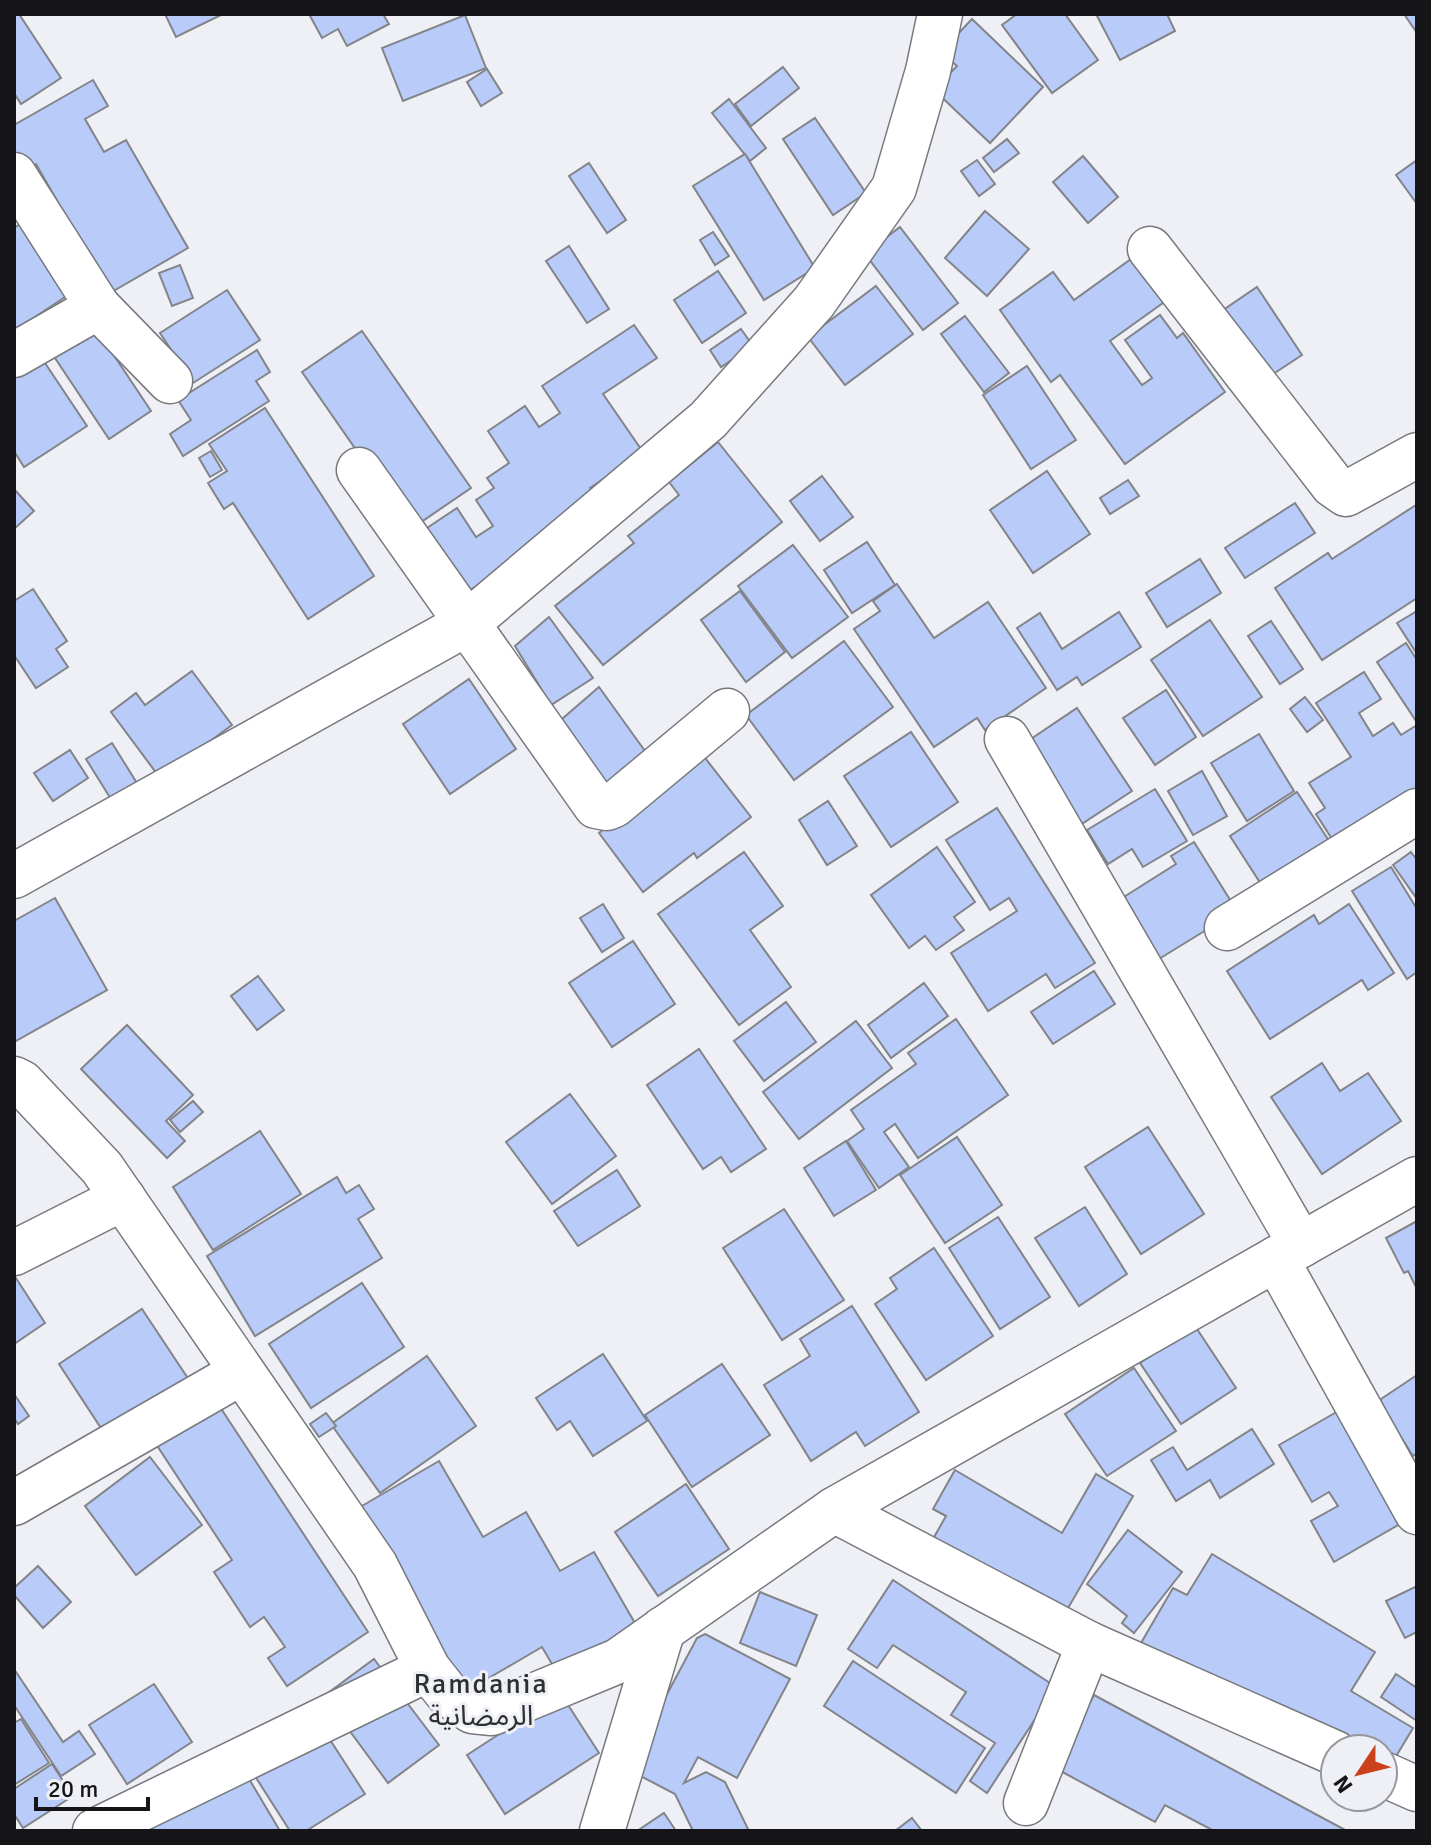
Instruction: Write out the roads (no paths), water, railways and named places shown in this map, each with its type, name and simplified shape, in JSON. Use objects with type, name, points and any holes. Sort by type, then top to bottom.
[{"type":"street","points":[[14,876],[466,624],[708,420],[814,302],[894,188],[928,71],[940,14]]},
{"type":"street","points":[[14,175],[98,307],[170,381]]},
{"type":"street","points":[[1150,249],[1333,485],[1346,494],[1417,455]]},
{"type":"street","points":[[14,355],[98,307]]},
{"type":"street","points":[[359,470],[592,802],[601,808],[614,805],[727,711]]},
{"type":"street","points":[[1007,739],[1288,1252],[1417,1512]]},
{"type":"street","points":[[1227,928],[1417,811]]},
{"type":"street","points":[[14,1079],[22,1083],[102,1168],[375,1565],[428,1669],[447,1693],[472,1711],[492,1713],[618,1661],[834,1510],[1417,1179]]},
{"type":"street","points":[[14,1253],[123,1198]]},
{"type":"street","points":[[14,1503],[242,1372]]},
{"type":"street","points":[[834,1510],[1089,1644],[1319,1746]]},
{"type":"street","points":[[602,1831],[663,1629]]},
{"type":"street","points":[[1026,1803],[1089,1644]]},
{"type":"street","points":[[95,1831],[428,1669]]},
{"type":"district","name":"Ramdania الرمضانية","points":[[481,1699]]}]
